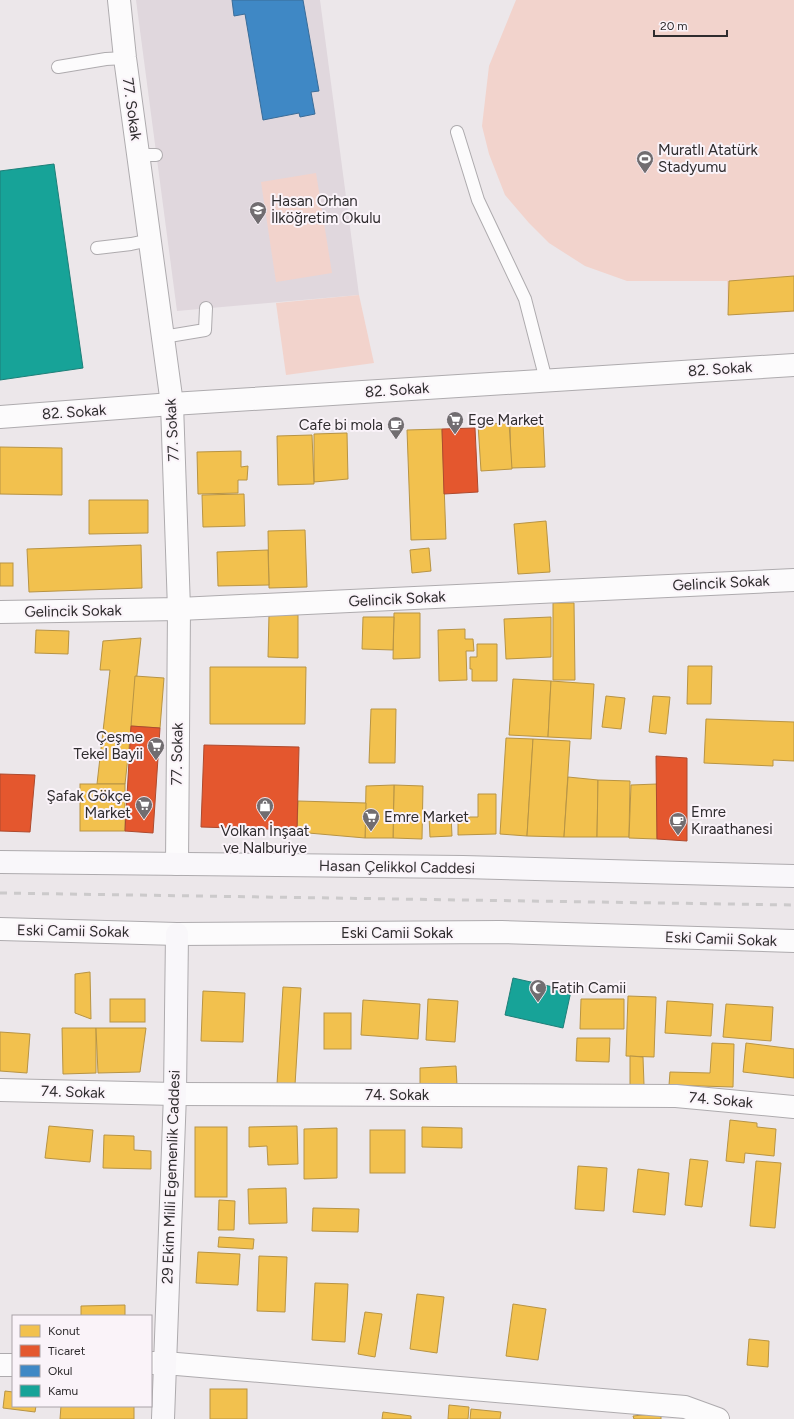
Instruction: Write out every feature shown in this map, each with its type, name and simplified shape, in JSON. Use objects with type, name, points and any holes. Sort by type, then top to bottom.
[{"type":"main road","name":"Hasan Çelikkol Caddesi","points":[[0,862],[463,867],[794,876]]},
{"type":"main road","name":"29 Ekim Milli Egemenlik Caddesi","points":[[163,1419],[158,1363],[175,1094],[177,934]]},
{"type":"street","name":"77. Sokak","points":[[119,0],[125,58],[147,155],[150,240],[172,404],[179,609],[176,864]]},
{"type":"street","name":"82. Sokak","points":[[0,417],[172,404],[794,364]]},
{"type":"street","name":"Gelincik Sokak","points":[[0,612],[179,609],[794,580]]},
{"type":"street","name":"Eski Camii Sokak","points":[[0,930],[177,934],[501,932],[794,941]]},
{"type":"street","name":"74. Sokak","points":[[0,1090],[175,1094],[676,1096],[794,1107]]},
{"type":"street","points":[[158,1363],[685,1407],[718,1419]]},
{"type":"street","points":[[0,1365],[12,1365]]},
{"type":"lane","points":[[58,67],[106,59],[125,58]]},
{"type":"lane","points":[[457,132],[478,200],[525,299],[546,380]]},
{"type":"lane","points":[[97,248],[150,240]]},
{"type":"lane","points":[[163,337],[205,330],[206,308]]},
{"type":"shaded area","name":"Hasan Orhan İlköğretim Okulu","points":[[136,0],[320,0],[359,295],[177,311]]},
{"type":"shaded area","name":"Muratlı Atatürk Stadyumu","points":[[516,0],[794,0],[794,312],[728,315],[727,281],[627,281],[585,266],[549,243],[529,223],[505,195],[489,154],[482,126],[489,66]]},
{"type":"shaded area","points":[[316,173],[332,273],[276,282],[261,182]]},
{"type":"shaded area","points":[[359,295],[374,363],[286,375],[276,303]]},
{"type":"building: Konut","points":[[794,276],[794,311],[728,315],[729,281]]},
{"type":"building: Konut","points":[[543,422],[545,467],[511,468],[510,424]]},
{"type":"building: Konut","points":[[509,423],[512,469],[481,471],[478,424]]},
{"type":"building: Konut","points":[[442,429],[446,539],[411,540],[407,430]]},
{"type":"building: Konut","points":[[347,433],[348,479],[314,482],[314,434]]},
{"type":"building: Konut","points":[[312,435],[314,484],[278,485],[277,436]]},
{"type":"building: Konut","points":[[0,447],[62,448],[62,495],[0,494]]},
{"type":"building: Konut","points":[[241,451],[241,467],[248,466],[247,480],[238,480],[238,493],[198,494],[197,452]]},
{"type":"building: Konut","points":[[244,494],[245,526],[203,527],[202,495]]},
{"type":"building: Konut","points":[[89,500],[148,500],[148,533],[89,534]]},
{"type":"building: Konut","points":[[546,521],[550,572],[518,574],[514,524]]},
{"type":"building: Konut","points":[[305,530],[307,587],[269,588],[268,531]]},
{"type":"building: Konut","points":[[141,545],[142,588],[29,592],[27,549]]},
{"type":"building: Konut","points":[[429,548],[431,571],[412,573],[410,550]]},
{"type":"building: Konut","points":[[268,550],[269,585],[218,586],[217,552]]},
{"type":"building: Konut","points":[[0,563],[13,563],[13,586],[0,586]]},
{"type":"building: Konut","points":[[553,603],[574,603],[575,680],[553,680]]},
{"type":"building: Konut","points":[[394,613],[420,613],[420,658],[393,659]]},
{"type":"building: Konut","points":[[269,614],[298,615],[298,658],[268,657]]},
{"type":"building: Konut","points":[[363,617],[394,617],[393,650],[362,649]]},
{"type":"building: Konut","points":[[551,617],[551,657],[506,659],[504,619]]},
{"type":"building: Konut","points":[[465,629],[465,639],[473,639],[474,651],[466,651],[467,680],[439,681],[438,630]]},
{"type":"building: Konut","points":[[36,630],[69,631],[68,654],[35,653]]},
{"type":"building: Konut","points":[[141,638],[125,784],[97,784],[110,670],[100,670],[103,641]]},
{"type":"building: Konut","points":[[477,644],[497,644],[497,681],[472,681],[470,657],[477,657]]},
{"type":"building: Konut","points":[[688,666],[712,666],[711,704],[687,704]]},
{"type":"building: Konut","points":[[210,667],[306,667],[305,724],[210,724]]},
{"type":"building: Konut","points":[[135,676],[164,678],[160,728],[131,726]]},
{"type":"building: Konut","points":[[513,679],[551,681],[548,737],[509,735]]},
{"type":"building: Konut","points":[[551,681],[594,684],[591,739],[548,737]]},
{"type":"building: Konut","points":[[606,696],[625,698],[621,729],[602,727]]},
{"type":"building: Konut","points":[[653,696],[670,697],[666,734],[649,732]]},
{"type":"building: Konut","points":[[371,709],[396,709],[395,763],[369,763]]},
{"type":"building: Konut","points":[[706,719],[794,722],[794,761],[773,760],[773,766],[704,763]]},
{"type":"building: Konut","points":[[506,738],[533,739],[527,836],[500,834]]},
{"type":"building: Konut","points":[[533,739],[570,741],[564,837],[527,836]]},
{"type":"building: Konut","points":[[568,777],[598,780],[597,837],[564,837]]},
{"type":"building: Konut","points":[[598,780],[630,781],[629,837],[597,837]]},
{"type":"building: Konut","points":[[80,784],[125,784],[125,831],[80,831]]},
{"type":"building: Konut","points":[[657,784],[657,839],[629,838],[631,785]]},
{"type":"building: Konut","points":[[394,785],[423,786],[422,839],[393,838]]},
{"type":"building: Konut","points":[[394,785],[393,838],[365,838],[366,786]]},
{"type":"building: Konut","points":[[478,794],[496,794],[496,834],[458,835],[458,817],[478,817]]},
{"type":"building: Konut","points":[[298,801],[366,803],[365,838],[297,832]]},
{"type":"building: Konut","points":[[451,815],[452,836],[430,837],[429,816]]},
{"type":"building: Konut","points":[[90,972],[91,1019],[75,1013],[75,974]]},
{"type":"building: Konut","points":[[283,987],[301,988],[295,1085],[277,1084]]},
{"type":"building: Konut","points":[[203,991],[245,993],[243,1042],[201,1041]]},
{"type":"building: Konut","points":[[628,996],[656,997],[654,1057],[626,1056]]},
{"type":"building: Konut","points":[[110,999],[145,999],[145,1022],[110,1022]]},
{"type":"building: Konut","points":[[428,999],[458,1001],[455,1042],[426,1040]]},
{"type":"building: Konut","points":[[581,999],[624,999],[624,1029],[580,1029]]},
{"type":"building: Konut","points":[[363,1000],[420,1004],[418,1039],[361,1035]]},
{"type":"building: Konut","points":[[667,1001],[713,1004],[711,1036],[665,1033]]},
{"type":"building: Konut","points":[[726,1004],[773,1007],[771,1041],[723,1037]]},
{"type":"building: Konut","points":[[324,1013],[351,1013],[351,1049],[324,1049]]},
{"type":"building: Konut","points":[[62,1028],[96,1028],[96,1073],[63,1074]]},
{"type":"building: Konut","points":[[96,1028],[146,1028],[140,1072],[98,1073]]},
{"type":"building: Konut","points":[[0,1032],[30,1034],[27,1073],[0,1071]]},
{"type":"building: Konut","points":[[577,1038],[610,1038],[609,1062],[576,1061]]},
{"type":"building: Konut","points":[[712,1043],[734,1044],[733,1087],[669,1085],[670,1072],[710,1073]]},
{"type":"building: Konut","points":[[746,1043],[794,1049],[794,1078],[743,1072]]},
{"type":"building: Konut","points":[[630,1056],[643,1057],[644,1085],[630,1085]]},
{"type":"building: Konut","points":[[456,1066],[457,1085],[420,1087],[420,1068]]},
{"type":"building: Konut","points":[[730,1120],[757,1123],[757,1127],[776,1129],[774,1156],[745,1153],[744,1163],[726,1161]]},
{"type":"building: Konut","points":[[49,1126],[93,1130],[90,1162],[45,1158]]},
{"type":"building: Konut","points":[[297,1126],[298,1164],[268,1165],[267,1146],[249,1147],[249,1127]]},
{"type":"building: Konut","points":[[195,1127],[227,1127],[227,1197],[195,1197]]},
{"type":"building: Konut","points":[[422,1127],[462,1128],[462,1148],[422,1147]]},
{"type":"building: Konut","points":[[337,1128],[337,1178],[304,1179],[304,1129]]},
{"type":"building: Konut","points":[[370,1130],[405,1130],[405,1173],[370,1173]]},
{"type":"building: Konut","points":[[104,1135],[134,1136],[134,1150],[151,1151],[151,1169],[103,1168]]},
{"type":"building: Konut","points":[[690,1159],[708,1161],[702,1207],[685,1205]]},
{"type":"building: Konut","points":[[756,1161],[781,1163],[775,1228],[750,1226]]},
{"type":"building: Konut","points":[[578,1166],[607,1168],[604,1211],[575,1209]]},
{"type":"building: Konut","points":[[638,1169],[669,1173],[665,1215],[633,1212]]},
{"type":"building: Konut","points":[[286,1188],[287,1223],[249,1224],[248,1189]]},
{"type":"building: Konut","points":[[219,1200],[235,1201],[234,1230],[218,1230]]},
{"type":"building: Konut","points":[[313,1208],[359,1209],[358,1232],[312,1231]]},
{"type":"building: Konut","points":[[219,1237],[254,1239],[253,1249],[218,1247]]},
{"type":"building: Konut","points":[[198,1252],[240,1254],[238,1285],[196,1283]]},
{"type":"building: Konut","points":[[259,1256],[287,1257],[285,1312],[257,1311]]},
{"type":"building: Konut","points":[[315,1283],[348,1284],[345,1342],[312,1340]]},
{"type":"building: Konut","points":[[417,1294],[444,1297],[437,1353],[410,1349]]},
{"type":"building: Konut","points":[[513,1304],[546,1309],[538,1360],[506,1356]]},
{"type":"building: Konut","points":[[125,1305],[125,1315],[81,1315],[81,1306]]},
{"type":"building: Konut","points":[[365,1312],[382,1314],[375,1357],[358,1354]]},
{"type":"building: Konut","points":[[749,1339],[769,1341],[768,1367],[747,1365]]},
{"type":"building: Konut","points":[[210,1389],[247,1389],[247,1419],[210,1419]]},
{"type":"building: Konut","points":[[5,1391],[12,1392],[12,1407],[36,1407],[35,1412],[3,1408]]},
{"type":"building: Konut","points":[[449,1405],[469,1407],[468,1419],[448,1419]]},
{"type":"building: Konut","points":[[61,1407],[134,1407],[134,1419],[60,1419]]},
{"type":"building: Konut","points":[[471,1409],[501,1412],[500,1419],[470,1419]]},
{"type":"building: Konut","points":[[383,1412],[411,1416],[411,1419],[382,1419]]},
{"type":"building: Konut","points":[[661,1413],[661,1419],[634,1419],[633,1416]]},
{"type":"building: Ticaret","points":[[475,428],[478,492],[444,494],[442,429]]},
{"type":"building: Ticaret","points":[[131,726],[160,728],[153,833],[125,831]]},
{"type":"building: Ticaret","points":[[204,745],[299,747],[297,830],[201,827]]},
{"type":"building: Ticaret","points":[[656,756],[687,758],[687,841],[657,839]]},
{"type":"building: Ticaret","points":[[0,774],[35,775],[30,832],[0,831]]},
{"type":"building: Okul","points":[[232,0],[303,0],[319,91],[311,92],[315,114],[300,117],[299,113],[263,120],[245,14],[234,16]]},
{"type":"building: Kamu","points":[[54,164],[83,368],[0,380],[0,171]]},
{"type":"building: Kamu","name":"Fatih Camii","points":[[513,978],[571,991],[563,1028],[505,1015]]},
{"type":"railway","points":[[0,893],[794,905]]},
{"type":"place","name":"Muratlı Atatürk Stadyumu","points":[[645,174]]},
{"type":"place","name":"Hasan Orhan İlköğretim Okulu","points":[[258,225]]},
{"type":"place","name":"Ege Market","points":[[455,435]]},
{"type":"place","name":"Cafe bi mola","points":[[396,440]]},
{"type":"place","name":"Çeşme Tekel Bayii","points":[[156,761]]},
{"type":"place","name":"Şafak Gökçe Market","points":[[144,820]]},
{"type":"place","name":"Volkan İnşaat ve Nalburiye","points":[[265,821]]},
{"type":"place","name":"Emre Market","points":[[371,832]]},
{"type":"place","name":"Emre Kıraathanesi","points":[[678,836]]},
{"type":"place","name":"Fatih Camii","points":[[538,1003]]}]
